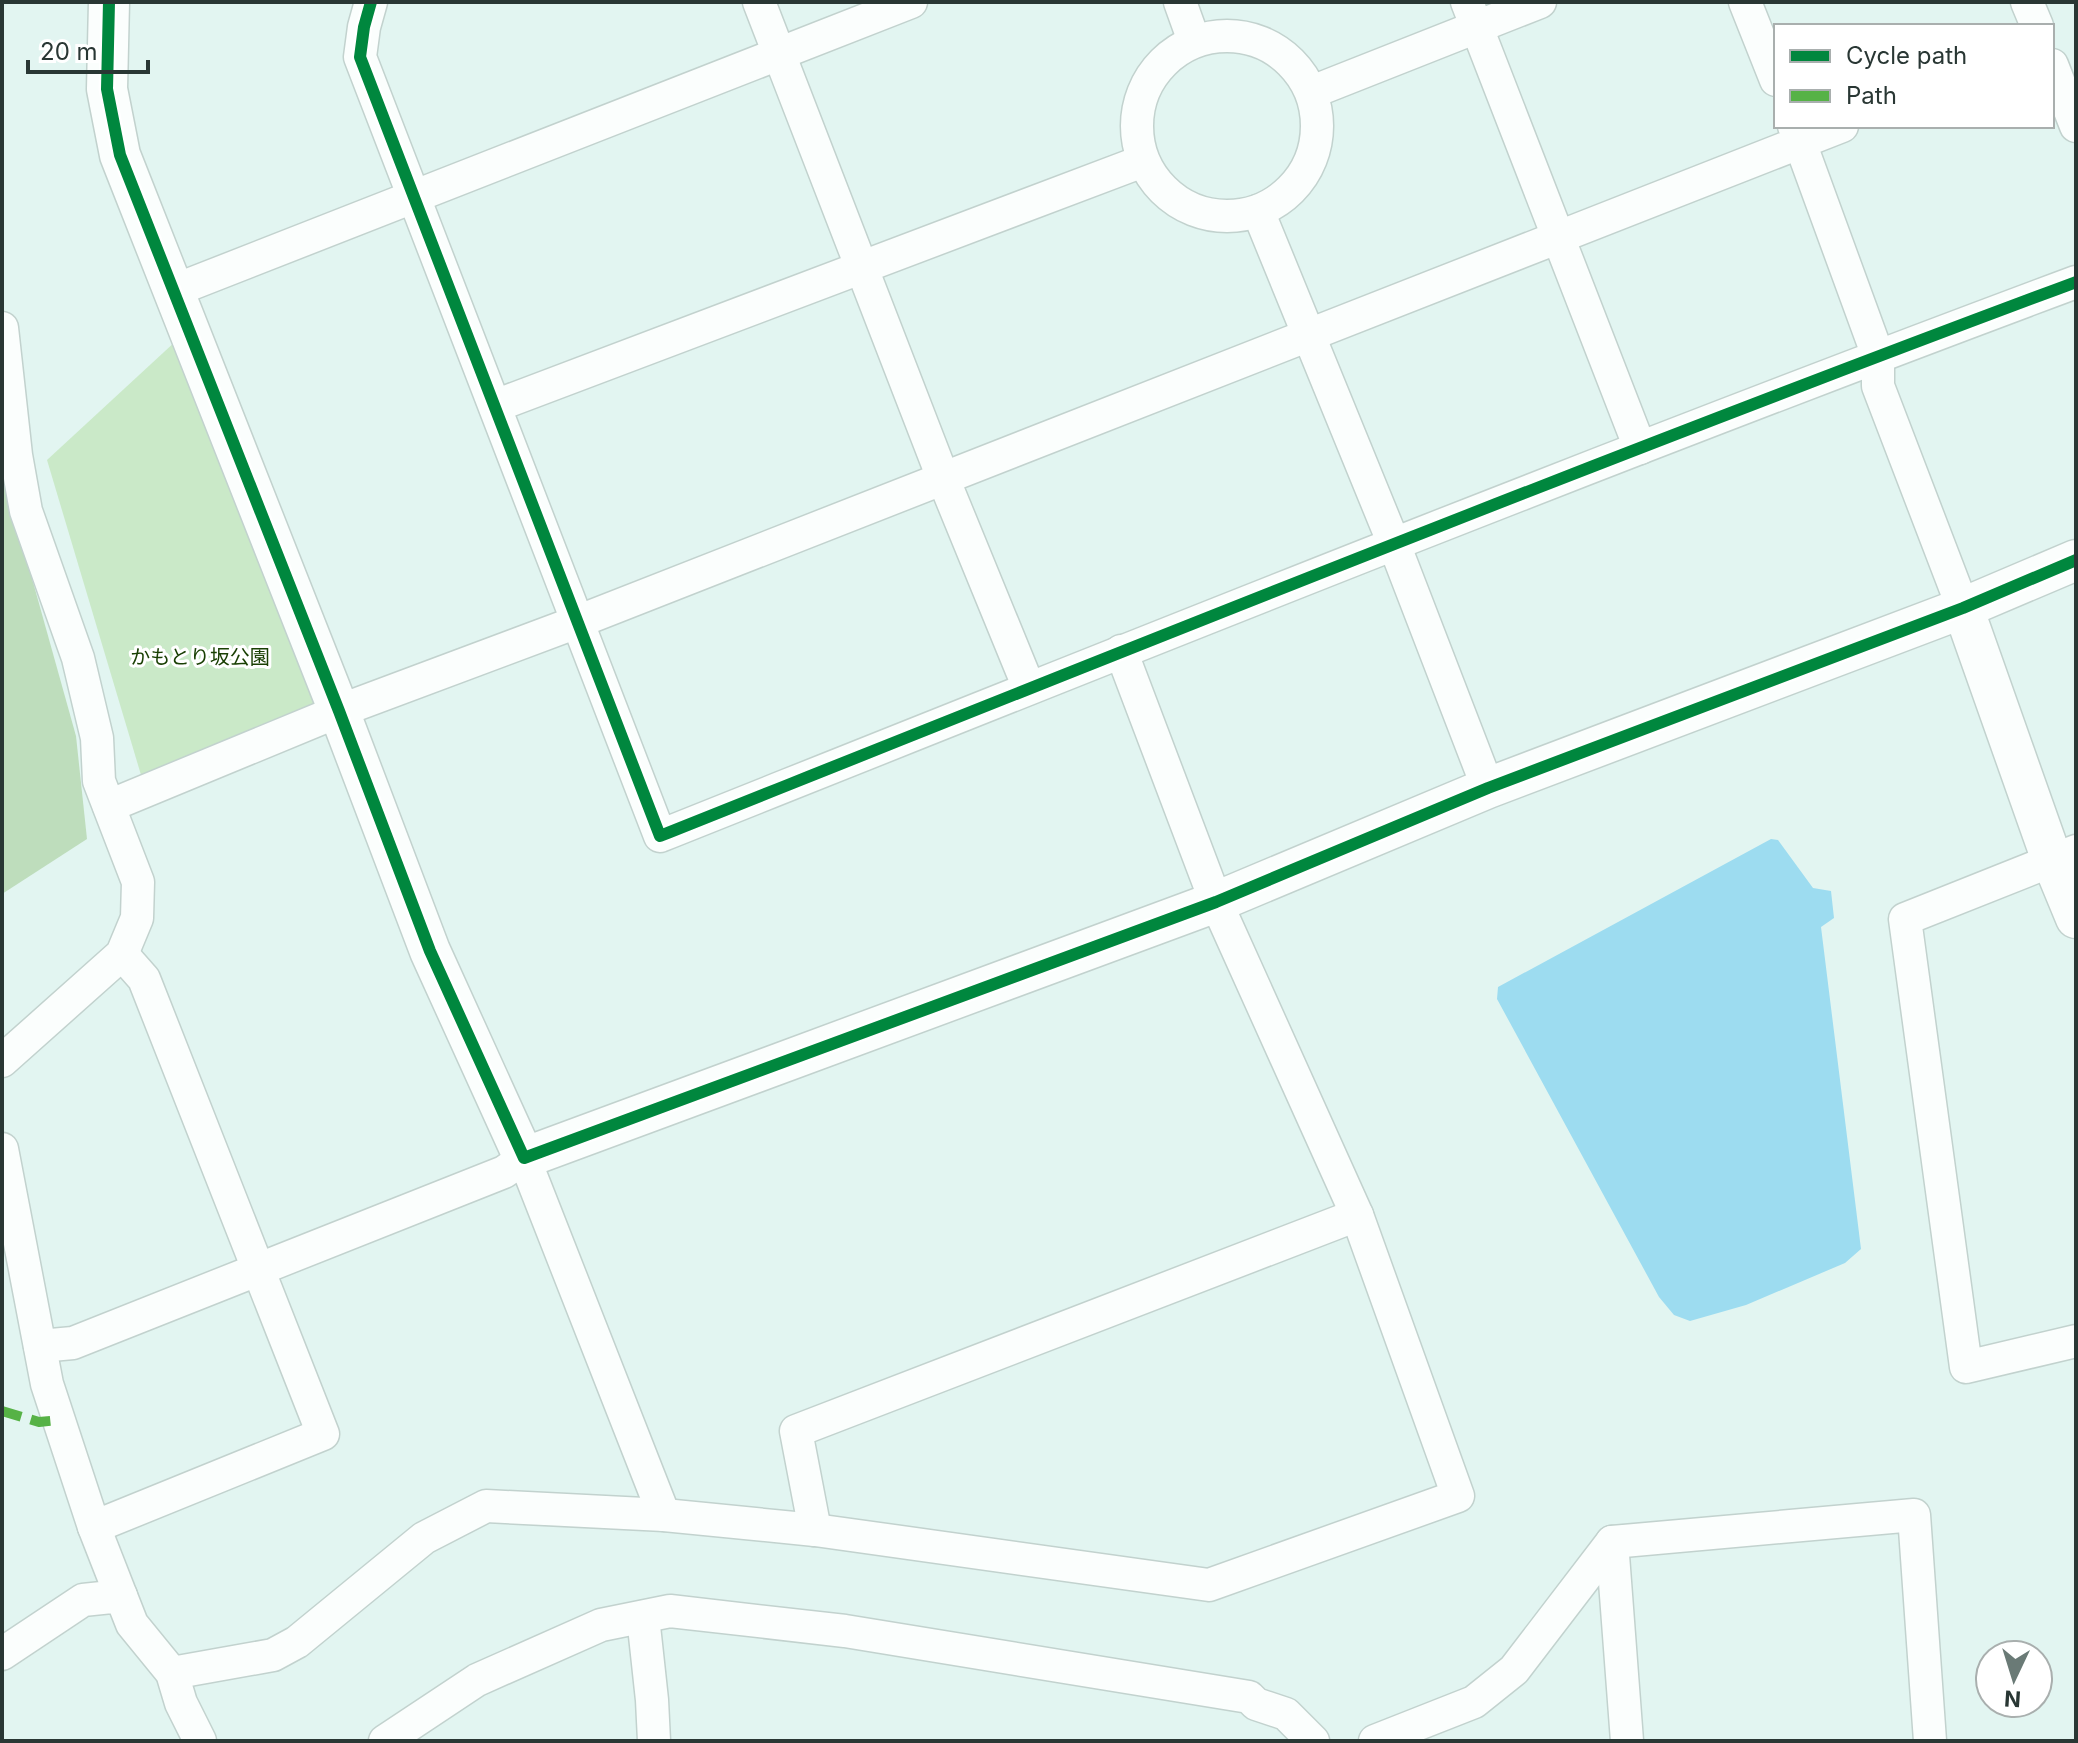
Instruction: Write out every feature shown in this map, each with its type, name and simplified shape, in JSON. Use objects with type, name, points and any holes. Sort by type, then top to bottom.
[{"type":"street","points":[[109,2],[107,89],[120,155],[430,951],[524,1158],[664,1515]]},
{"type":"street","points":[[371,2],[360,57],[660,836],[1394,544],[2076,282]]},
{"type":"street","points":[[759,2],[943,478],[1029,688]]},
{"type":"street","points":[[173,291],[411,195],[911,2]]},
{"type":"street","points":[[1180,2],[1194,41]]},
{"type":"street","points":[[1312,92],[1472,14],[1540,2]]},
{"type":"street","points":[[1745,2],[1774,75]]},
{"type":"street","points":[[2027,2],[2036,24]]},
{"type":"street","points":[[1472,14],[1640,448]]},
{"type":"street","points":[[1222,35],[1250,38],[1276,49],[1297,67],[1312,92],[1318,120],[1315,149],[1304,175],[1284,196],[1258,211],[1231,216],[1191,208],[1158,184],[1143,161],[1137,133],[1139,104],[1144,91],[1150,78],[1169,56],[1194,41],[1222,35]]},
{"type":"street","points":[[2054,70],[2076,126]]},
{"type":"street","points":[[109,806],[339,711],[577,622],[1558,237],[1798,134],[1831,128]]},
{"type":"street","points":[[1798,134],[1878,356],[1878,386],[1963,608],[2064,856],[2076,918]]},
{"type":"street","points":[[495,406],[1143,161]]},
{"type":"street","points":[[1258,211],[1394,544],[1488,788]]},
{"type":"street","points":[[2,328],[16,455],[26,511],[78,658],[97,738],[99,781],[138,882],[137,918],[122,954],[2,1061]]},
{"type":"street","points":[[40,1346],[73,1343],[504,1172],[524,1158],[1216,902],[1488,788],[1963,608],[2076,560]]},
{"type":"street","points":[[172,1673],[273,1655],[297,1642],[424,1538],[486,1506],[664,1515],[815,1530],[1209,1585],[1458,1496],[1357,1215],[1216,902],[1121,651]]},
{"type":"street","points":[[2064,856],[1905,919],[1966,1367],[2076,1341]]},
{"type":"street","points":[[94,1527],[323,1434],[144,979],[122,954]]},
{"type":"street","points":[[2,1149],[47,1384],[94,1527],[132,1624],[172,1673],[181,1703],[200,1741]]},
{"type":"street","points":[[815,1530],[796,1431],[1357,1215]]},
{"type":"street","points":[[1375,1741],[1474,1702],[1514,1670],[1612,1542],[1914,1515],[1930,1741]]},
{"type":"street","points":[[1612,1542],[1627,1741]]},
{"type":"street","points":[[2,1654],[83,1600],[121,1596]]},
{"type":"street","points":[[385,1741],[477,1680],[601,1625],[670,1611],[845,1631],[1249,1697],[1256,1704],[1286,1714],[1313,1741]]},
{"type":"street","points":[[643,1617],[654,1741]]},
{"type":"green space","name":"かもとり坂公園","points":[[177,340],[318,711],[144,785],[47,460]]},
{"type":"green space","points":[[2,471],[76,736],[87,839],[2,894]]},
{"type":"water","points":[[1771,839],[1778,840],[1813,888],[1831,891],[1834,918],[1821,927],[1861,1249],[1845,1263],[1746,1305],[1690,1321],[1674,1315],[1659,1297],[1497,999],[1498,987]]},
{"type":"marked path","points":[[2,1411],[39,1422],[59,1420]]},
{"type":"cycle path","points":[[109,2],[107,89],[120,155],[430,951],[524,1158],[1216,902],[1488,788],[1963,608],[2076,560]]},
{"type":"cycle path","points":[[371,2],[360,57],[660,836],[1543,486],[2076,282]]}]
